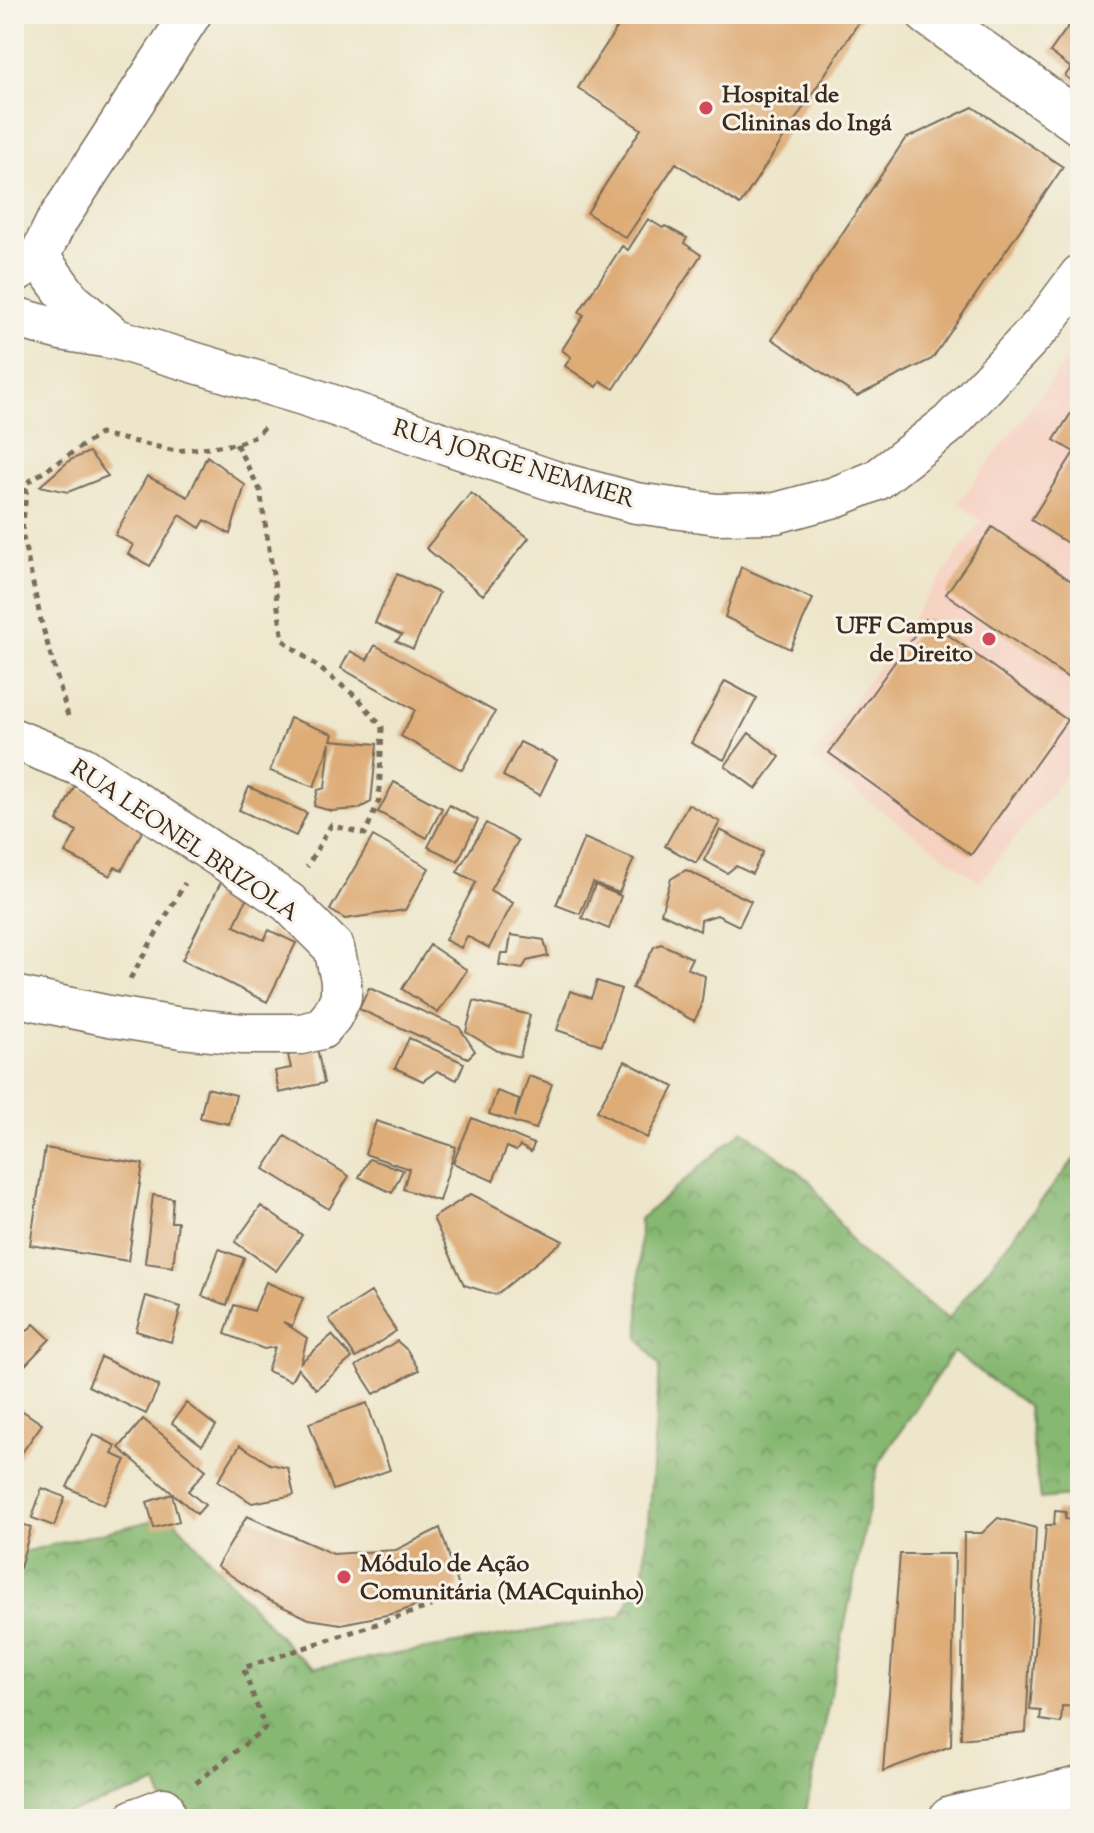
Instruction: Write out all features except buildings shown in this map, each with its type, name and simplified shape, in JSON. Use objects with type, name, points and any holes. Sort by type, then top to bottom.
[{"type":"street","points":[[116,339],[26,265],[191,14]]},
{"type":"street","points":[[946,19],[1080,123]]},
{"type":"street","name":"RUA JORGE NEMMER","points":[[14,317],[61,330],[116,339],[303,395],[554,481],[636,503],[717,514],[776,513],[835,497],[877,480],[950,423],[1045,322],[1080,275]]},
{"type":"street","name":"RUA LEONEL BRIZOLA","points":[[14,739],[83,767],[288,902],[334,948],[341,980],[341,997],[332,1016],[321,1029],[301,1034],[243,1034],[109,1016],[14,996]]},
{"type":"street","points":[[951,1819],[1080,1789]]},
{"type":"path","points":[[83,767],[41,621],[22,533],[27,483],[100,434],[176,451],[236,444],[260,490],[283,640],[358,698],[382,727],[379,800],[365,834],[331,825],[288,902]]},
{"type":"path","points":[[14,510],[24,509]]},
{"type":"path","points":[[109,1016],[206,848]]},
{"type":"path","points":[[150,1814],[265,1728],[243,1668],[431,1606]]},
{"type":"shaded area","name":"UFF Campus de Direito","points":[[1080,342],[1080,757],[980,882],[812,760],[981,521],[958,503]]},
{"type":"green space","points":[[743,1130],[809,1180],[857,1249],[948,1319],[1080,1152],[1080,1495],[1040,1499],[1028,1407],[953,1352],[878,1465],[806,1811],[783,1819],[170,1819],[156,1784],[52,1819],[14,1819],[14,1554],[171,1516],[293,1652],[314,1668],[621,1616],[644,1572],[660,1366],[639,1338],[640,1219]]},
{"type":"place","name":"Hospital de Clininas do Ingá","points":[[706,108]]},
{"type":"place","name":"UFF Campus de Direito","points":[[989,639]]},
{"type":"place","name":"Módulo de Ação Comunitária (MACquinho)","points":[[344,1577]]}]
